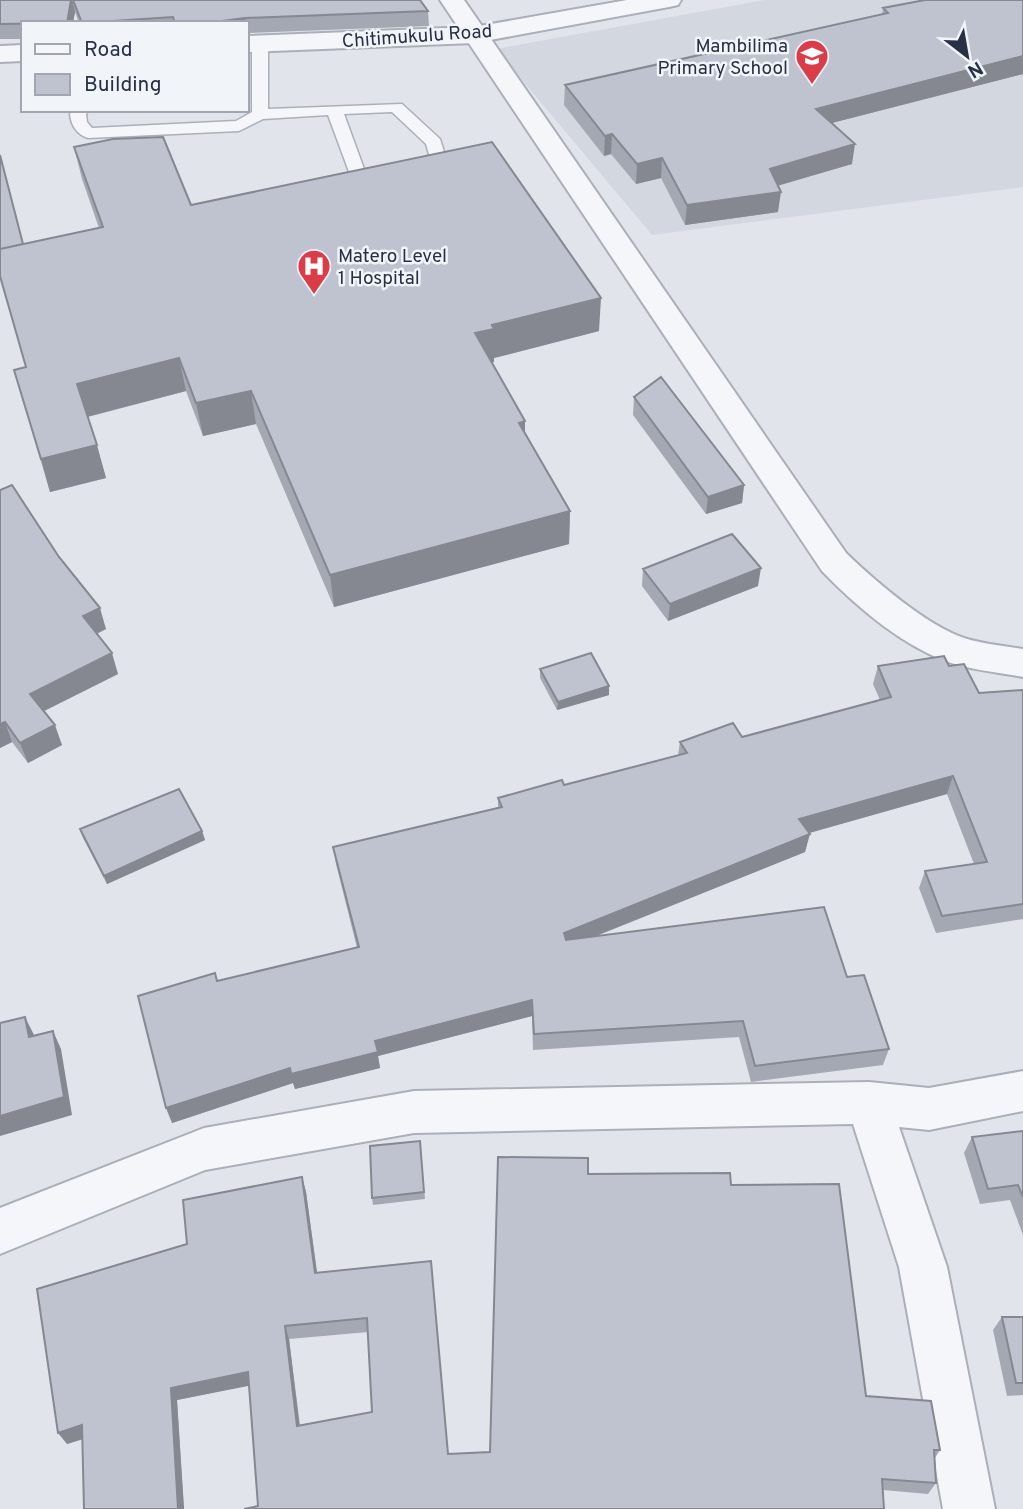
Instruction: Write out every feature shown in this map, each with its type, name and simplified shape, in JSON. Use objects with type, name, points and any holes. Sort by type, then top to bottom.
[{"type":"street","points":[[452,0],[834,562],[863,591],[908,623],[956,650],[1023,663]]},
{"type":"street","name":"Chitimukulu Road","points":[[253,44],[474,34],[669,0]]},
{"type":"street","points":[[0,54],[21,53]]},
{"type":"street","points":[[0,1230],[204,1149],[414,1112],[869,1103],[929,1108],[1023,1091]]},
{"type":"street","points":[[869,1103],[923,1267],[969,1509]]},
{"type":"lane","points":[[253,44],[254,96],[260,114]]},
{"type":"lane","points":[[80,112],[79,123],[88,133],[239,126],[260,114],[396,107],[434,142],[442,171],[414,179]]},
{"type":"lane","points":[[334,110],[363,188]]},
{"type":"shaded area","points":[[764,0],[1023,0],[1023,187],[652,235],[496,49]]},
{"type":"building","points":[[0,0],[71,0],[67,21],[0,24]]},
{"type":"building","points":[[73,0],[420,0],[428,11],[222,21],[174,21],[173,17],[81,21]]},
{"type":"building","points":[[925,0],[1023,0],[1023,56],[816,109],[855,144],[770,169],[781,192],[687,205],[662,158],[637,164],[612,134],[605,136],[565,85],[888,13],[883,8]]},
{"type":"building","points":[[163,137],[191,205],[492,142],[601,298],[492,325],[494,329],[475,333],[525,421],[519,423],[570,511],[330,575],[251,391],[196,403],[179,358],[77,384],[97,445],[41,459],[14,370],[26,367],[0,276],[0,249],[103,227],[74,147],[113,139]]},
{"type":"building","points":[[0,155],[23,244],[0,249]]},
{"type":"building","points":[[661,377],[744,485],[708,497],[634,397]]},
{"type":"building","points":[[12,485],[59,557],[100,608],[83,616],[112,653],[30,694],[55,725],[20,743],[5,722],[0,724],[0,490]]},
{"type":"building","points":[[732,534],[761,568],[670,604],[643,569]]},
{"type":"building","points":[[591,653],[609,686],[558,702],[540,669]]},
{"type":"building","points":[[944,656],[949,666],[964,664],[979,693],[1023,690],[1023,904],[942,916],[925,871],[987,862],[953,776],[799,819],[810,834],[564,933],[566,940],[824,907],[847,977],[864,975],[889,1049],[755,1066],[743,1021],[534,1034],[532,1000],[375,1041],[378,1052],[291,1074],[290,1068],[166,1108],[138,996],[215,973],[217,981],[359,947],[333,847],[502,807],[498,798],[562,780],[564,785],[687,753],[680,742],[733,723],[742,737],[891,697],[878,666]]},
{"type":"building","points":[[179,789],[202,831],[104,876],[80,829]]},
{"type":"building","points":[[25,1017],[29,1037],[53,1031],[64,1097],[0,1116],[0,1023]]},
{"type":"building","points":[[1023,1131],[1023,1197],[1018,1185],[988,1189],[972,1137]]},
{"type":"building","points":[[420,1141],[424,1192],[372,1198],[370,1146]]},
{"type":"building","points":[[498,1157],[588,1158],[588,1174],[730,1173],[731,1185],[839,1184],[866,1396],[931,1401],[940,1450],[934,1450],[936,1483],[882,1479],[884,1509],[244,1509],[258,1506],[248,1372],[171,1388],[178,1509],[84,1509],[82,1425],[58,1433],[37,1289],[187,1244],[183,1200],[302,1177],[315,1273],[431,1261],[448,1454],[490,1452]],"holes":[[[367,1318],[372,1412],[297,1426],[285,1326]]]},
{"type":"building","points":[[1002,1317],[1023,1317],[1023,1383],[1016,1383]]},
{"type":"place","name":"Mambilima Primary School","points":[[812,86]]},
{"type":"place","name":"Matero Level 1 Hospital","points":[[314,296]]}]
